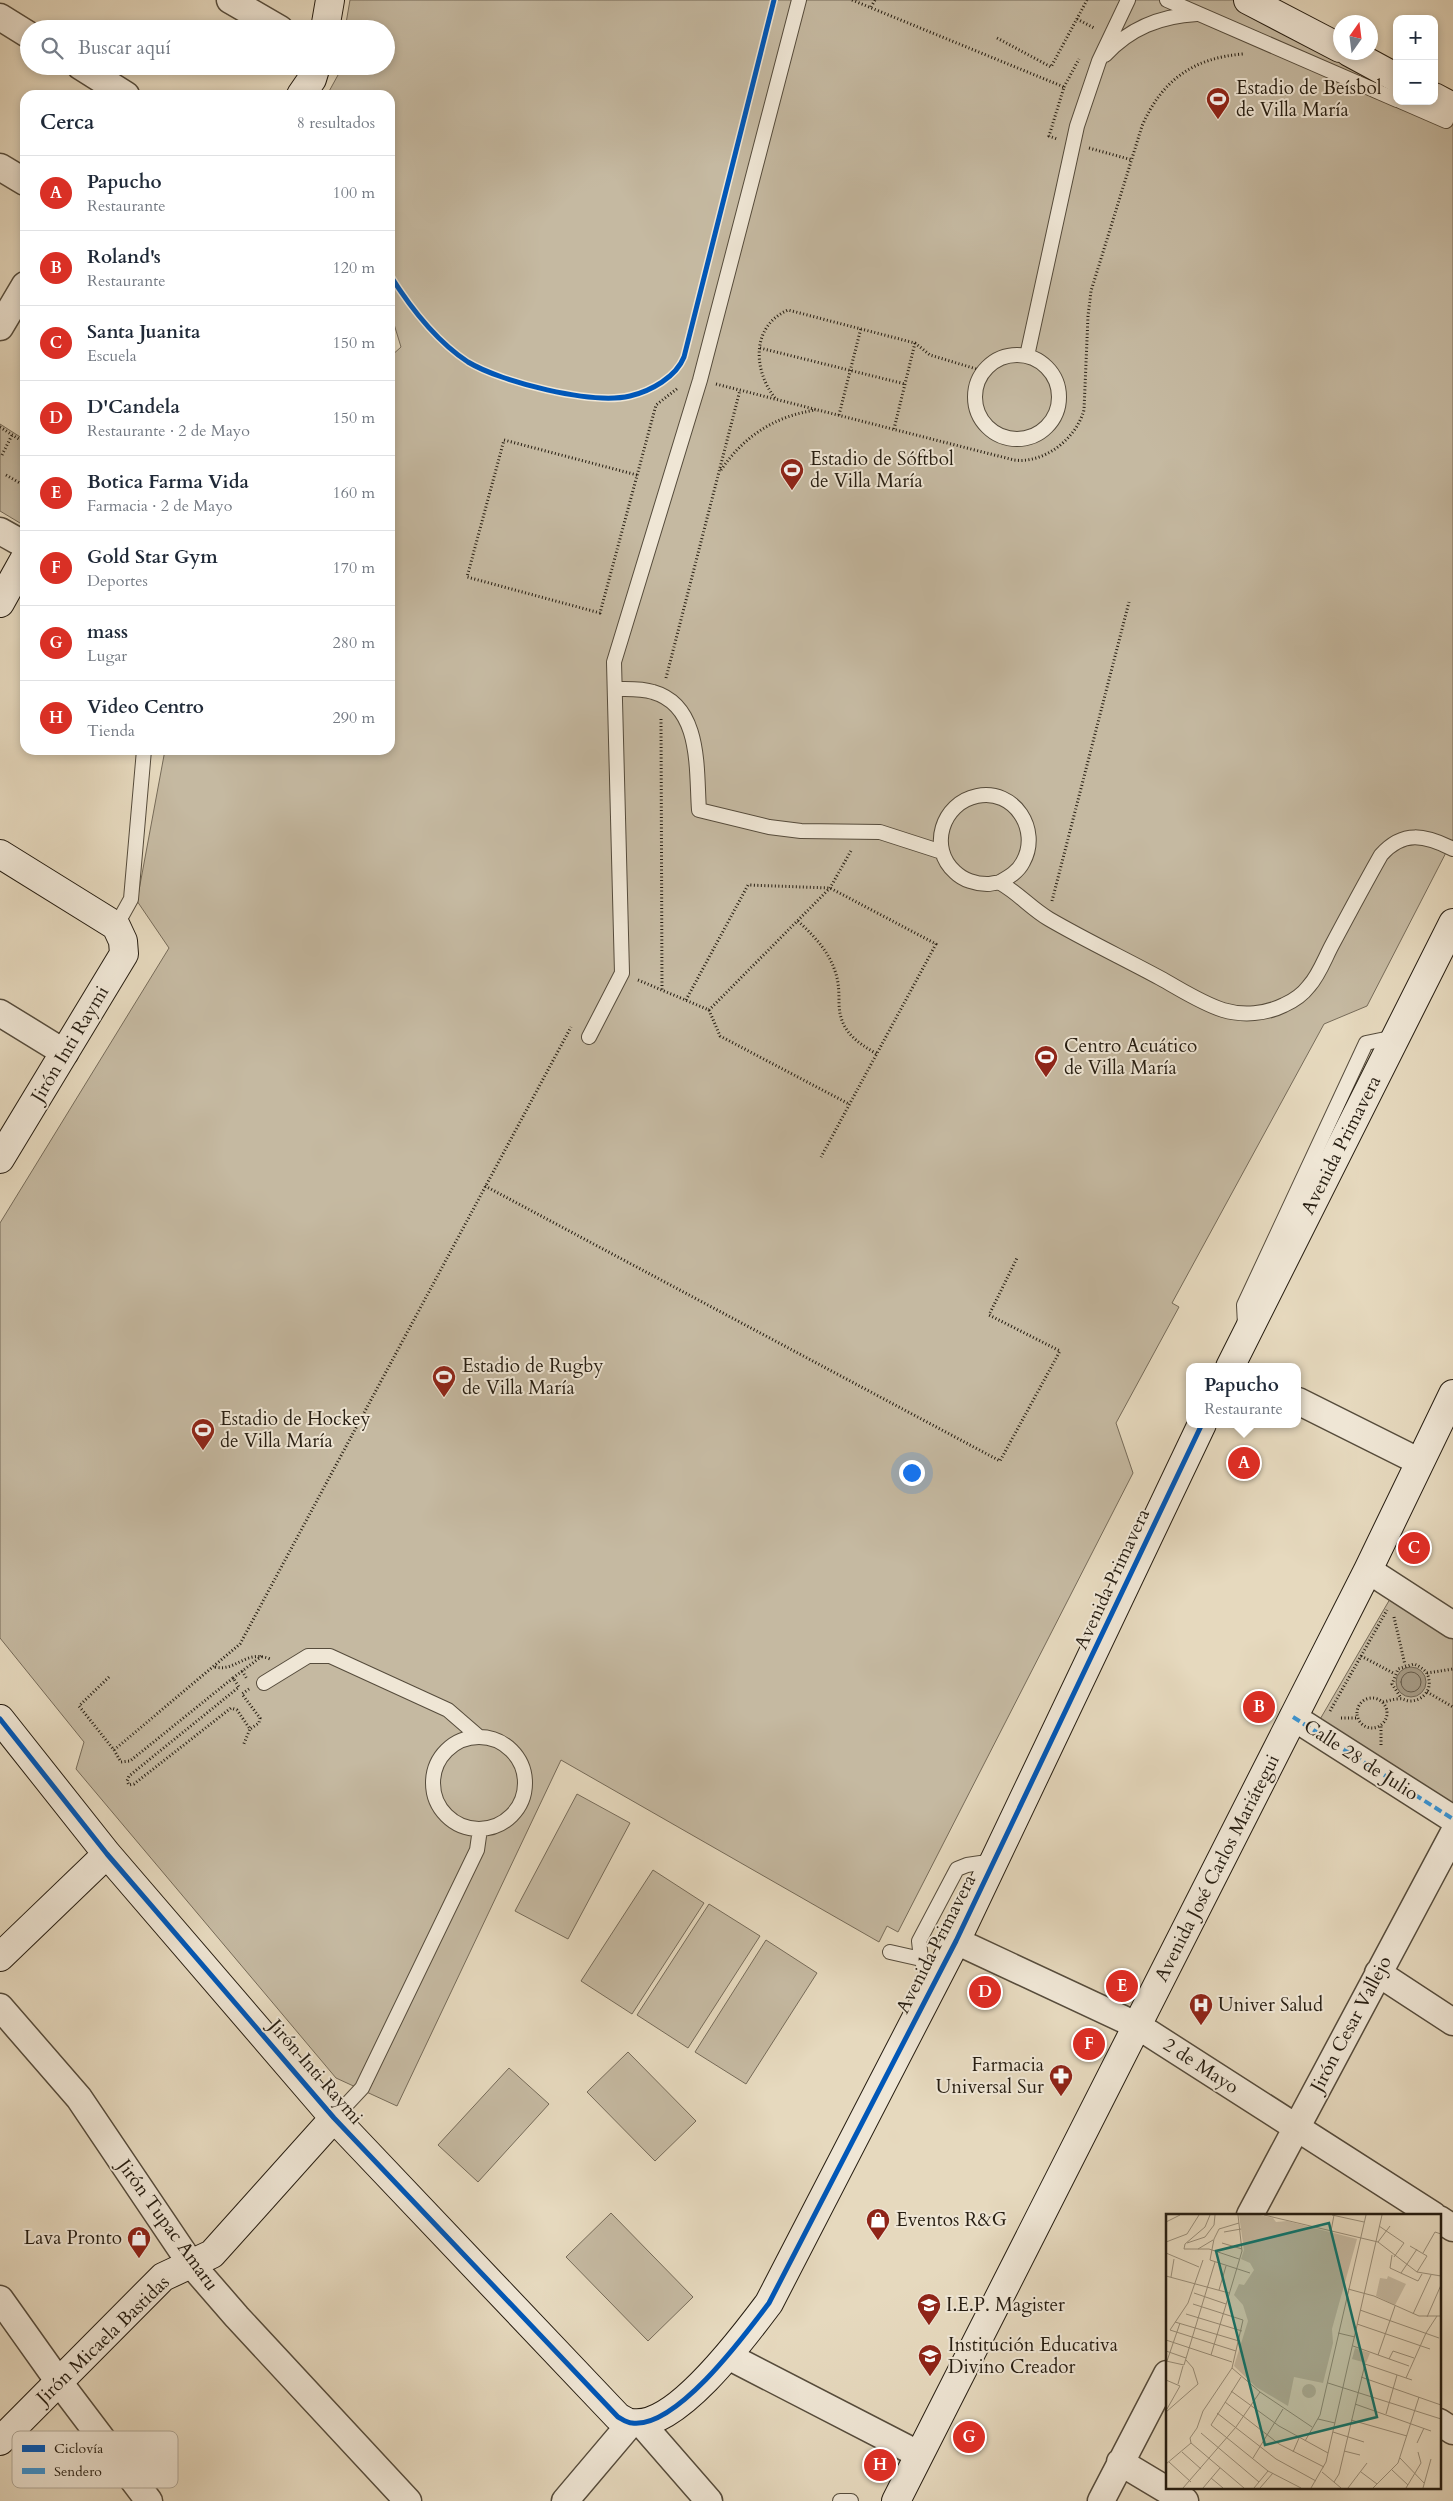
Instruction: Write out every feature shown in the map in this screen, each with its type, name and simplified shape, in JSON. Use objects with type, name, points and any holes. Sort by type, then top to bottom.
[{"type":"street","points":[[230,0],[264,20]]},
{"type":"street","points":[[327,20],[330,0]]},
{"type":"street","points":[[1248,0],[1333,44]]},
{"type":"street","points":[[0,17],[20,29]]},
{"type":"street","points":[[1364,60],[1393,76]]},
{"type":"street","points":[[94,75],[118,90]]},
{"type":"street","points":[[305,90],[313,75]]},
{"type":"street","points":[[0,167],[20,179]]},
{"type":"street","points":[[0,327],[20,293]]},
{"type":"street","points":[[0,531],[20,542]]},
{"type":"street","points":[[0,603],[20,567]]},
{"type":"street","points":[[0,854],[116,926]]},
{"type":"street","name":"Avenida Primavera","points":[[1232,1363],[1453,923]]},
{"type":"street","name":"Jirón Inti Raymi","points":[[0,1159],[124,954],[123,940],[116,926]]},
{"type":"street","points":[[0,1013],[65,1053]]},
{"type":"street","name":"Avenida José Carlos Mariátegui","points":[[896,2501],[918,2454],[1138,2026],[1368,1570],[1453,1394]]},
{"type":"street","points":[[1301,1403],[1420,1462]]},
{"type":"street","name":"Avenida Primavera","points":[[636,2423],[665,2414],[690,2394],[728,2356],[769,2303],[956,1941],[1200,1428]]},
{"type":"street","points":[[1368,1570],[1453,1625]]},
{"type":"street","name":"Calle 28 de Julio","points":[[1294,1717],[1453,1819]]},
{"type":"street","name":"Jirón Inti Raymi","points":[[0,1719],[107,1854],[334,2118],[618,2417],[636,2423]]},
{"type":"street","name":"Jirón Cesar Vallejo","points":[[1251,2214],[1453,1834]]},
{"type":"street","points":[[0,1957],[107,1854]]},
{"type":"street","name":"2 de Mayo","points":[[956,1941],[1138,2026],[1431,2214]]},
{"type":"street","points":[[1378,1973],[1453,2022]]},
{"type":"street","name":"Jirón Tupac Amaru","points":[[0,2007],[79,2098],[191,2264],[237,2317],[408,2501]]},
{"type":"street","name":"Jirón Micaela Bastidas","points":[[0,2441],[163,2277],[212,2254],[334,2118]]},
{"type":"street","points":[[1440,2220],[1453,2228]]},
{"type":"street","points":[[0,2298],[96,2431]]},
{"type":"street","points":[[728,2356],[918,2454]]},
{"type":"street","points":[[1101,2501],[1166,2376]]},
{"type":"street","points":[[565,2501],[636,2423],[709,2501]]},
{"type":"street","points":[[1440,2423],[1453,2431]]},
{"type":"street","points":[[1120,2462],[1185,2501]]},
{"type":"street","points":[[139,2488],[149,2501]]},
{"type":"lane","points":[[589,1037],[622,973],[614,662],[700,380],[798,0]]},
{"type":"lane","points":[[1027,356],[1074,143],[1087,93],[1099,61],[1128,0]]},
{"type":"lane","points":[[1167,0],[1393,98]]},
{"type":"lane","points":[[1099,61],[1119,41],[1143,26],[1170,17],[1200,14]]},
{"type":"lane","points":[[1027,356],[1038,360],[1047,368],[1059,389],[1057,412],[1050,423],[1031,437],[1007,438],[995,434],[986,426],[975,405],[974,393],[983,371],[1003,357],[1027,356]]},
{"type":"lane","points":[[615,689],[654,692],[675,704],[684,714],[693,739],[699,810],[769,827],[801,831],[880,832],[942,852]]},
{"type":"lane","points":[[116,926],[131,899],[144,755]]},
{"type":"lane","points":[[977,796],[992,796],[1006,800],[1018,809],[1026,821],[1030,836],[1023,864],[1013,874],[1000,882],[982,884],[964,879],[947,863],[942,852],[940,837],[944,822],[951,810],[963,801],[977,796]]},
{"type":"lane","points":[[1000,882],[1048,918],[1209,1004],[1223,1010],[1255,1013],[1285,1004],[1310,986],[1386,848],[1394,843],[1413,837],[1435,839],[1453,849]]},
{"type":"lane","points":[[264,1684],[308,1656],[330,1656],[448,1710],[478,1736]]},
{"type":"lane","points":[[478,1736],[490,1738],[512,1749],[524,1770],[526,1782],[525,1794],[513,1815],[492,1827],[480,1829],[456,1823],[447,1816],[434,1795],[432,1783],[438,1760],[446,1750],[466,1738],[478,1736]]},
{"type":"lane","points":[[334,2118],[362,2088],[478,1850],[480,1829]]},
{"type":"lane","points":[[933,1987],[921,1959],[919,1941],[957,1870],[967,1864],[994,1861]]},
{"type":"lane","points":[[890,1952],[921,1959]]},
{"type":"lane","points":[[840,2501],[851,2501]]},
{"type":"path","points":[[852,0],[1064,87],[1049,136],[1132,160]]},
{"type":"path","points":[[871,7],[874,0]]},
{"type":"path","points":[[996,38],[1051,67],[1087,0]]},
{"type":"path","points":[[637,474],[504,440],[467,577],[600,613],[656,405],[662,398],[689,382],[700,380],[1026,462],[1036,460],[1073,434],[1081,422],[1085,401],[1088,316],[1091,291],[1142,126],[1149,109],[1160,93],[1174,80],[1207,60],[1246,54]]},
{"type":"path","points":[[776,399],[766,386],[758,361],[760,348],[770,323],[780,313],[788,310],[915,344],[930,355],[983,371]]},
{"type":"path","points":[[839,415],[861,328]]},
{"type":"path","points":[[894,429],[915,344]]},
{"type":"path","points":[[760,348],[905,384]]},
{"type":"path","points":[[719,472],[742,443],[757,431],[787,417],[819,410]]},
{"type":"path","points":[[0,427],[20,440]]},
{"type":"path","points":[[2,455],[12,435]]},
{"type":"path","points":[[6,474],[20,483]]},
{"type":"path","points":[[1048,918],[1128,602]]},
{"type":"path","points":[[709,1010],[830,888],[860,832]]},
{"type":"path","points":[[686,1000],[748,885],[830,888],[936,944],[821,1156]]},
{"type":"path","points":[[798,921],[816,938],[832,961],[837,976],[840,1016],[843,1026],[854,1040],[877,1054]]},
{"type":"path","points":[[622,973],[709,1010],[720,1036],[850,1104]]},
{"type":"path","points":[[114,1750],[215,1667],[240,1644],[571,1027]]},
{"type":"path","points":[[485,1186],[1000,1461],[1060,1351],[989,1315],[1017,1258]]},
{"type":"path","points":[[1326,1718],[1390,1603]]},
{"type":"path","points":[[215,1667],[226,1668],[248,1656]]},
{"type":"path","points":[[109,1677],[79,1706],[114,1750],[121,1762],[130,1761],[232,1678],[263,1656]]},
{"type":"path","points":[[1361,1656],[1395,1674]]},
{"type":"path","points":[[1383,1702],[1388,1714],[1386,1721],[1375,1728],[1362,1724],[1357,1712],[1364,1700],[1377,1699],[1383,1702],[1401,1698],[1409,1701],[1417,1700],[1427,1692],[1429,1681],[1427,1673],[1414,1664],[1405,1665],[1395,1674],[1392,1684],[1401,1698]]},
{"type":"path","points":[[1427,1673],[1453,1669]]},
{"type":"path","points":[[232,1678],[239,1687],[129,1776],[127,1781],[129,1785],[134,1784],[231,1708],[237,1710],[250,1729]]},
{"type":"path","points":[[1427,1692],[1453,1707]]},
{"type":"path","points":[[244,1746],[250,1729],[260,1720],[256,1712]]},
{"type":"shaded area","points":[[350,0],[1233,0],[1333,51],[1333,60],[1350,60],[1393,82],[1393,105],[1438,105],[1453,113],[1453,839],[1367,1006],[1324,1024],[1172,1303],[1179,1307],[1116,1423],[1133,1473],[898,1932],[887,1926],[879,1942],[561,1760],[397,2106],[336,2078],[76,1769],[84,1742],[0,1638],[0,1223],[169,948],[137,901],[164,755],[395,755],[395,352],[401,347],[395,327],[395,90],[330,90],[338,75],[395,75],[395,20],[347,20]]},
{"type":"shaded area","points":[[0,424],[20,437],[20,523],[0,511]]},
{"type":"shaded area","points":[[1390,1599],[1453,1639],[1453,1804],[1319,1721]]},
{"type":"shaded area","points":[[577,1794],[630,1823],[568,1939],[515,1911]]},
{"type":"shaded area","points":[[653,1870],[704,1903],[632,2014],[581,1981]]},
{"type":"shaded area","points":[[709,1904],[760,1936],[688,2048],[637,2015]]},
{"type":"shaded area","points":[[766,1940],[817,1973],[746,2084],[695,2052]]},
{"type":"shaded area","points":[[628,2052],[696,2121],[655,2161],[587,2092]]},
{"type":"shaded area","points":[[509,2068],[549,2104],[478,2182],[438,2145]]},
{"type":"shaded area","points":[[611,2213],[693,2297],[648,2341],[566,2257]]},
{"type":"water","points":[[1411,1667],[1422,1671],[1426,1682],[1422,1693],[1411,1697],[1400,1693],[1396,1682],[1400,1671]]},
{"type":"marked path","points":[[1293,1717],[1453,1819]]},
{"type":"cycle path","points":[[395,282],[424,323],[456,354],[483,370],[502,377],[547,390],[613,398],[630,396],[646,391],[669,377],[684,357],[774,0]]},
{"type":"cycle path","points":[[0,1719],[107,1854],[334,2118],[618,2417],[630,2423],[650,2421],[669,2411],[708,2377],[727,2357],[769,2303],[956,1941],[1200,1428]]},
{"type":"place","name":"Estadio de Beísbol de Villa María","points":[[1218,120]]},
{"type":"place","name":"Estadio de Sóftbol de Villa María","points":[[792,491]]},
{"type":"place","name":"Centro Acuático de Villa María","points":[[1046,1078]]},
{"type":"place","name":"Estadio de Rugby de Villa María","points":[[444,1398]]},
{"type":"place","name":"Estadio de Hockey de Villa María","points":[[203,1451]]},
{"type":"place","name":"Papucho","points":[[1244,1463]]},
{"type":"place","name":"Santa Juanita","points":[[1414,1548]]},
{"type":"place","name":"Roland's","points":[[1259,1707]]},
{"type":"place","name":"Botica Farma Vida","points":[[1122,1986]]},
{"type":"place","name":"D'Candela","points":[[985,1992]]},
{"type":"place","name":"Univer Salud","points":[[1201,2026]]},
{"type":"place","name":"Gold Star Gym","points":[[1089,2044]]},
{"type":"place","name":"Farmacia Universal Sur","points":[[1061,2097]]},
{"type":"place","name":"Eventos R&G","points":[[878,2241]]},
{"type":"place","name":"Lava Pronto","points":[[139,2259]]},
{"type":"place","name":"I.E.P. Magister","points":[[929,2326]]},
{"type":"place","name":"Institución Educativa Divino Creador","points":[[930,2377]]},
{"type":"place","name":"mass","points":[[969,2437]]},
{"type":"place","name":"Video Centro","points":[[880,2465]]}]
